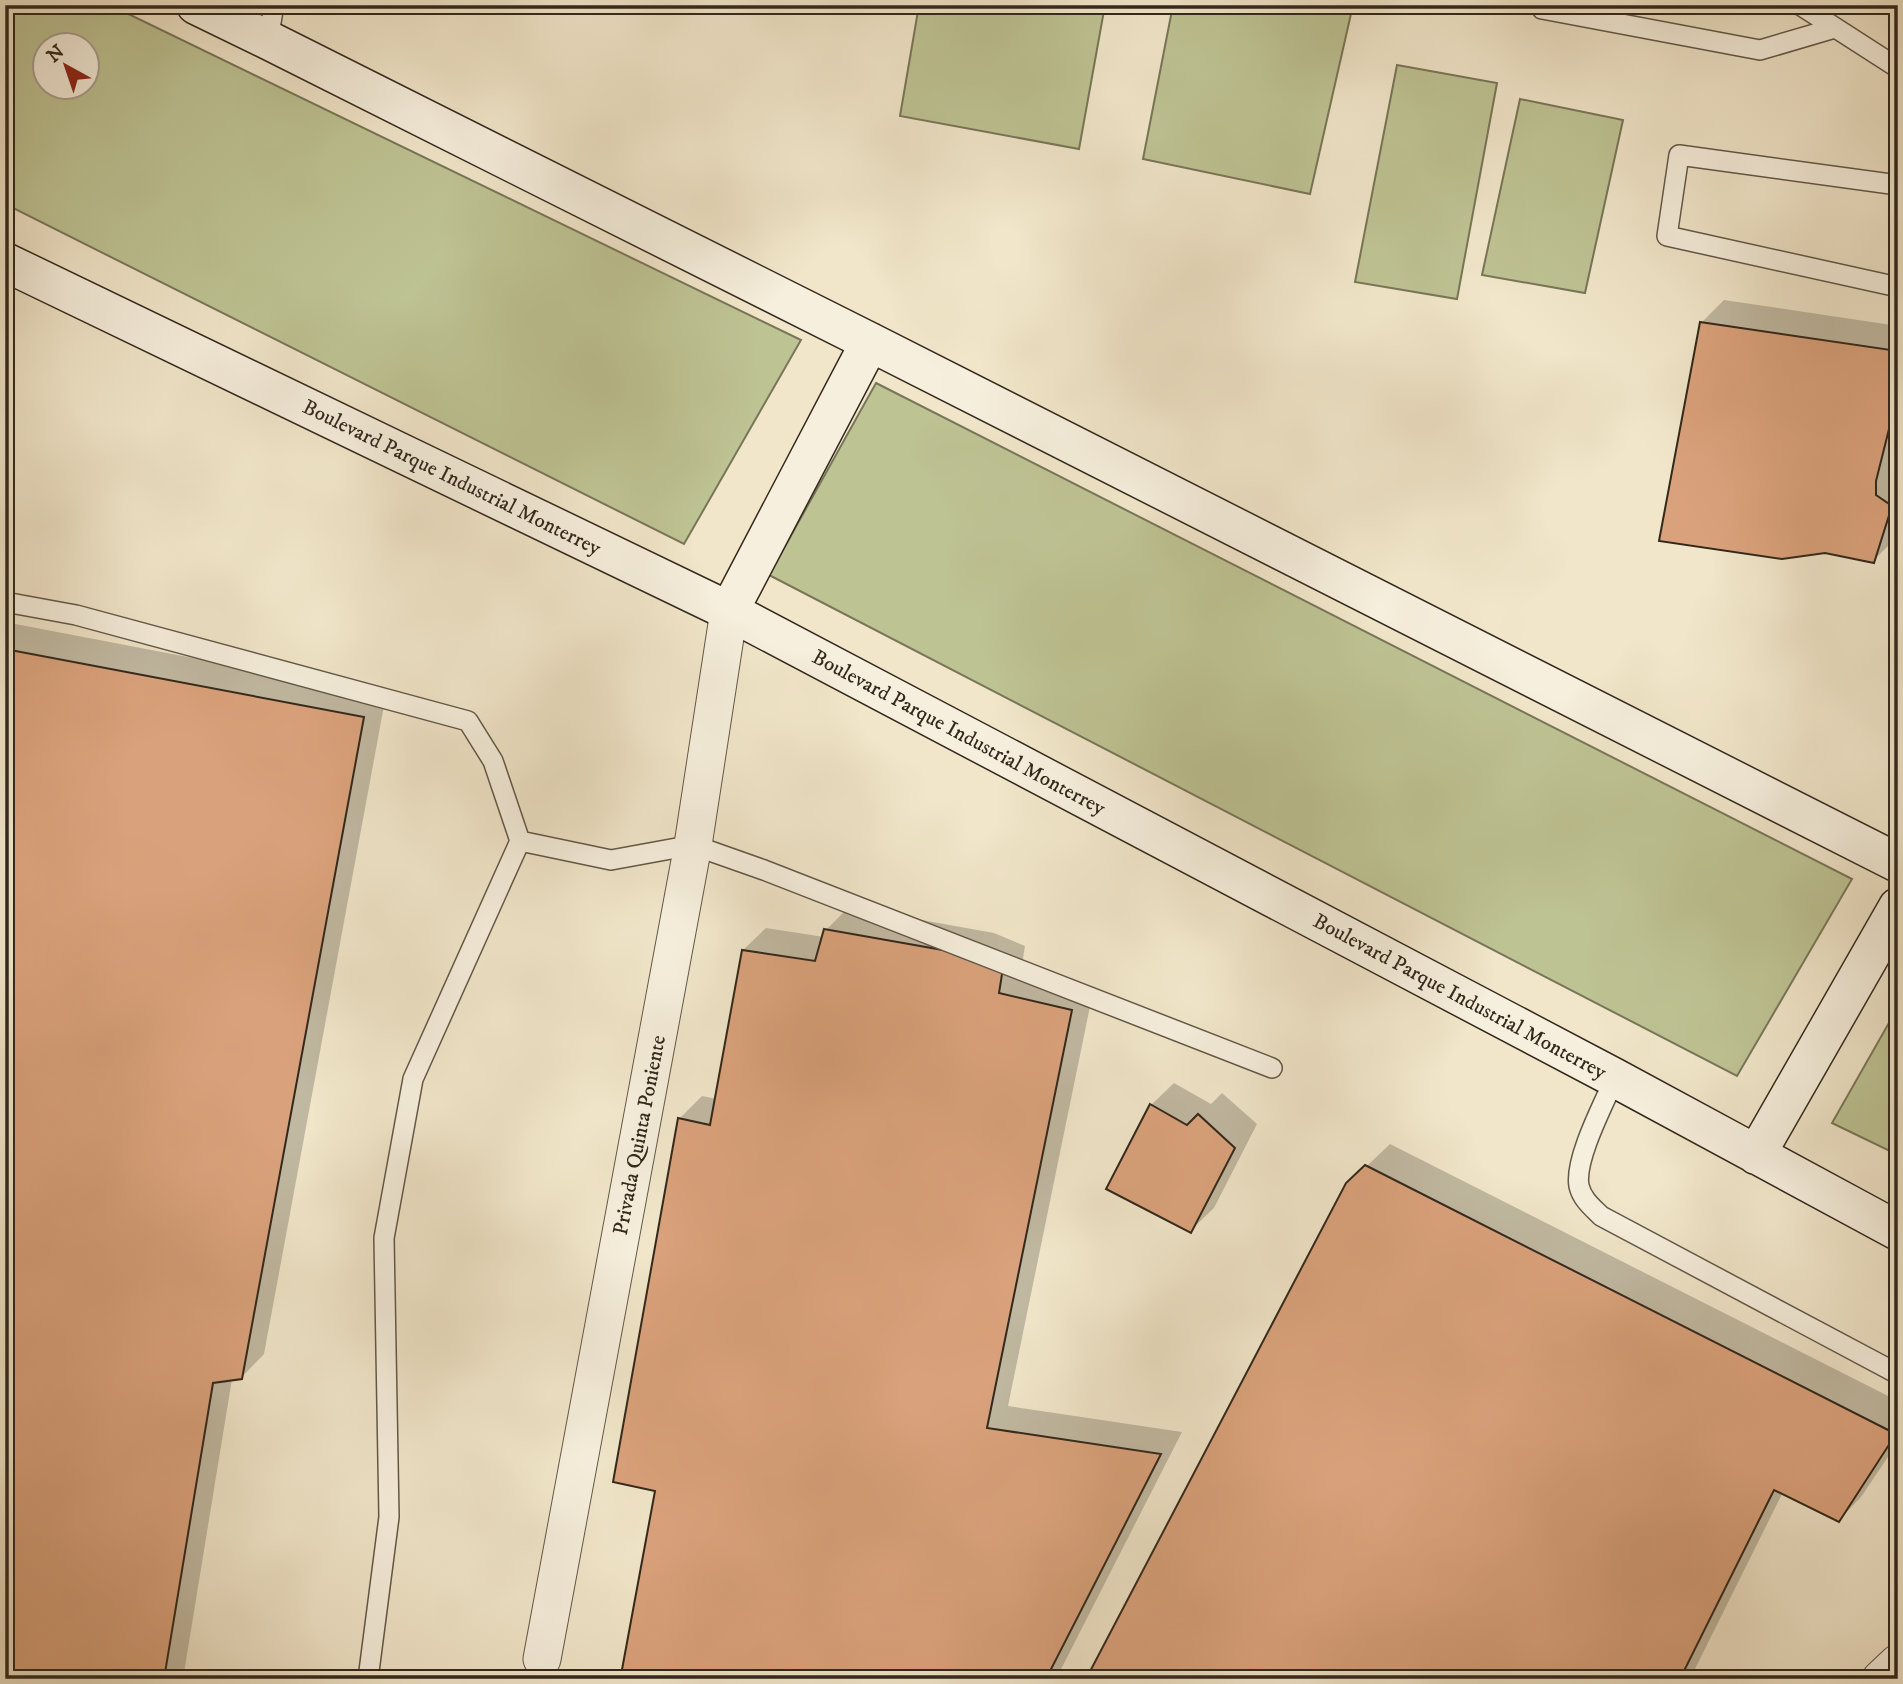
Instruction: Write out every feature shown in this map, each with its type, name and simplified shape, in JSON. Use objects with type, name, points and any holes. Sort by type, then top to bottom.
[{"type":"street","points":[[196,5],[271,23],[870,342],[1898,863]]},
{"type":"street","name":"Boulevard Parque Industrial Monterrey","points":[[5,262],[729,611],[1615,1077],[1898,1231]]},
{"type":"street","points":[[729,611],[870,342]]},
{"type":"street","name":"Privada Quinta Poniente","points":[[542,1659],[693,845],[729,611]]},
{"type":"street","points":[[1756,1155],[1898,907]]},
{"type":"street","points":[[1881,1679],[1898,1663]]},
{"type":"lane","points":[[1542,5],[1542,9],[1760,50],[1835,27]]},
{"type":"lane","points":[[1800,5],[1898,68]]},
{"type":"lane","points":[[1898,185],[1679,155],[1667,236],[1898,287]]},
{"type":"lane","points":[[5,602],[76,615],[468,721],[493,761],[520,841],[413,1080],[391,1198],[384,1238],[389,1517],[368,1679]]},
{"type":"lane","points":[[520,841],[611,860],[693,845],[764,870],[1272,1069]]},
{"type":"lane","points":[[1615,1077],[1584,1151],[1578,1175],[1584,1199],[1601,1216],[1898,1374]]},
{"type":"green space","points":[[5,5],[110,5],[801,340],[684,544],[5,204]]},
{"type":"green space","points":[[919,5],[1105,5],[1079,149],[900,116]]},
{"type":"green space","points":[[1173,5],[1353,5],[1310,194],[1143,159]]},
{"type":"green space","points":[[1397,65],[1497,83],[1457,299],[1355,282]]},
{"type":"green space","points":[[1520,99],[1623,120],[1585,293],[1482,275]]},
{"type":"green space","points":[[876,383],[1852,879],[1737,1076],[769,575]]},
{"type":"green space","points":[[1898,1007],[1898,1155],[1832,1123]]},
{"type":"building","points":[[1700,322],[1898,351],[1898,393],[1876,481],[1876,495],[1892,506],[1874,563],[1825,553],[1782,559],[1659,541]]},
{"type":"building","points":[[5,649],[364,717],[242,1379],[213,1383],[164,1679],[5,1679]]},
{"type":"building","points":[[824,929],[971,955],[1003,968],[999,993],[1072,1010],[987,1428],[1161,1454],[1046,1679],[645,1679],[621,1675],[655,1491],[613,1482],[678,1118],[710,1125],[742,950],[815,961]]},
{"type":"building","points":[[1150,1104],[1187,1125],[1198,1114],[1235,1148],[1191,1233],[1106,1189]]},
{"type":"building","points":[[1365,1165],[1896,1434],[1839,1522],[1774,1490],[1680,1679],[1086,1679],[1346,1183]]}]
